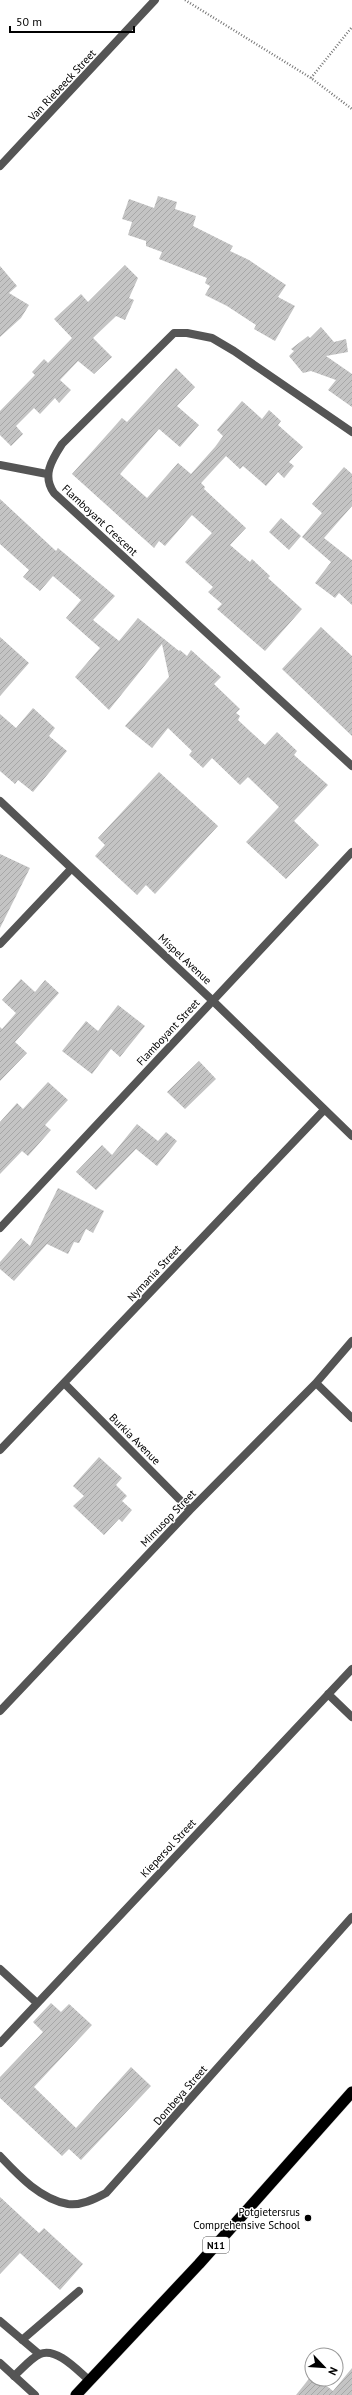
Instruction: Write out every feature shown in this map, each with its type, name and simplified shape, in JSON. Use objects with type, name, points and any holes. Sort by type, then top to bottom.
[{"type":"highway","name":"N11","points":[[76,2395],[200,2264],[352,2092]]},
{"type":"street","name":"Van Riebeeck Street","points":[[0,166],[155,0]]},
{"type":"street","points":[[0,466],[47,474],[52,459],[62,444],[174,334],[187,332],[212,338],[234,351],[352,432]]},
{"type":"street","name":"Flamboyant Crescent","points":[[47,474],[48,485],[54,493],[352,766]]},
{"type":"street","name":"Mispel Avenue","points":[[0,801],[213,1001],[352,1136]]},
{"type":"street","name":"Flamboyant Street","points":[[0,1228],[352,852]]},
{"type":"street","points":[[0,944],[71,869]]},
{"type":"street","name":"Nymania Street","points":[[0,1450],[324,1110]]},
{"type":"street","name":"Mimusop Street","points":[[0,1711],[190,1510],[316,1383],[352,1340]]},
{"type":"street","points":[[316,1383],[352,1418]]},
{"type":"street","name":"Burkia Avenue","points":[[64,1384],[190,1510]]},
{"type":"street","name":"Kiepersol Street","points":[[0,2043],[352,1669]]},
{"type":"street","points":[[328,1694],[352,1717]]},
{"type":"street","name":"Dombeya Street","points":[[0,2156],[21,2178],[51,2198],[68,2204],[90,2201],[106,2193],[352,1917]]},
{"type":"street","points":[[0,1969],[37,2003]]},
{"type":"street","points":[[22,2340],[80,2291]]},
{"type":"street","points":[[0,2321],[39,2354],[54,2354],[90,2381]]},
{"type":"street","points":[[14,2376],[39,2354]]},
{"type":"street","points":[[0,2363],[35,2395]]},
{"type":"path","points":[[185,0],[311,78],[352,109]]},
{"type":"path","points":[[311,78],[352,27]]},
{"type":"building","points":[[158,196],[177,202],[175,209],[196,216],[193,226],[233,246],[230,251],[249,260],[286,285],[278,297],[295,306],[275,341],[254,329],[256,325],[227,306],[205,295],[210,286],[205,283],[207,278],[159,259],[162,252],[146,246],[146,241],[128,235],[132,222],[122,219],[129,199],[154,208]]},
{"type":"building","points":[[125,265],[138,278],[129,298],[134,300],[125,320],[116,316],[93,338],[112,357],[94,374],[78,361],[60,380],[71,390],[59,403],[55,398],[40,414],[34,408],[16,426],[23,434],[11,446],[0,435],[0,411],[35,375],[32,372],[44,359],[48,363],[72,338],[54,319],[81,294],[88,302]]},
{"type":"building","points":[[0,266],[17,286],[9,293],[29,305],[21,318],[0,337]]},
{"type":"building","points":[[321,327],[334,342],[346,339],[348,352],[326,356],[352,374],[352,407],[328,390],[336,380],[311,371],[303,373],[289,356],[294,351],[291,349],[308,336],[310,338]]},
{"type":"building","points":[[176,368],[195,387],[177,406],[199,425],[180,447],[159,429],[120,474],[147,498],[178,463],[191,474],[223,436],[217,430],[242,401],[262,419],[269,410],[281,421],[278,425],[303,447],[289,462],[294,466],[284,478],[278,472],[266,486],[243,466],[240,469],[226,456],[201,483],[205,487],[204,489],[246,528],[230,545],[250,562],[252,559],[270,576],[268,578],[302,609],[265,651],[217,609],[222,604],[208,592],[213,587],[185,562],[212,533],[192,515],[165,546],[159,541],[154,548],[72,474],[122,418],[127,422]]},
{"type":"building","points":[[344,467],[352,474],[352,506],[324,538],[352,560],[352,605],[339,593],[335,598],[315,583],[331,562],[302,537],[322,513],[312,504]]},
{"type":"building","points":[[0,499],[56,551],[58,548],[115,596],[93,620],[119,641],[138,618],[187,656],[191,650],[221,677],[214,684],[240,709],[236,713],[240,716],[238,720],[265,745],[277,732],[297,751],[294,755],[328,785],[294,821],[319,845],[286,879],[246,842],[279,807],[248,777],[240,785],[212,758],[203,768],[189,755],[192,751],[168,728],[152,748],[125,726],[169,677],[162,644],[109,710],[75,677],[100,648],[66,618],[81,600],[53,576],[40,591],[23,577],[29,570],[0,544]]},
{"type":"building","points":[[281,518],[301,536],[289,550],[269,532]]},
{"type":"building","points":[[321,627],[352,656],[352,736],[282,669]]},
{"type":"building","points":[[0,637],[29,663],[0,696]]},
{"type":"building","points":[[33,708],[55,728],[49,736],[67,751],[33,792],[18,780],[15,784],[0,771],[0,714],[16,728]]},
{"type":"building","points":[[159,772],[218,826],[155,894],[146,885],[137,895],[95,856],[105,845],[98,838]]},
{"type":"building","points":[[0,854],[30,868],[0,928]]},
{"type":"building","points":[[21,979],[35,992],[45,980],[59,993],[15,1042],[27,1053],[0,1081],[0,1027],[2,1029],[16,1013],[2,1000]]},
{"type":"building","points":[[118,1005],[145,1026],[120,1057],[111,1049],[92,1074],[62,1051],[86,1021],[98,1031]]},
{"type":"building","points":[[199,1061],[216,1079],[185,1109],[167,1092]]},
{"type":"building","points":[[48,1082],[68,1100],[45,1125],[51,1130],[28,1156],[22,1151],[0,1174],[0,1122],[17,1103],[23,1109]]},
{"type":"building","points":[[137,1124],[158,1141],[166,1132],[177,1141],[157,1166],[136,1149],[96,1190],[76,1172],[102,1145],[112,1155]]},
{"type":"building","points":[[58,1188],[104,1211],[93,1233],[86,1229],[79,1243],[74,1242],[68,1254],[47,1244],[14,1281],[0,1269],[0,1262],[21,1238],[30,1246]]},
{"type":"building","points":[[99,1457],[122,1478],[116,1485],[127,1496],[122,1501],[132,1510],[122,1522],[119,1519],[104,1535],[73,1506],[84,1496],[73,1486]]},
{"type":"building","points":[[51,2003],[61,2012],[69,2004],[92,2025],[34,2087],[76,2128],[131,2067],[151,2086],[81,2160],[69,2149],[62,2156],[0,2098],[0,2077],[43,2032],[33,2022]]},
{"type":"building","points":[[0,2197],[39,2233],[44,2228],[83,2264],[60,2290],[20,2253],[0,2274]]},
{"type":"building","points":[[352,2368],[352,2395],[296,2395],[304,2385],[304,2387],[328,2387],[333,2391],[336,2387],[344,2387],[344,2378]]},
{"type":"place","name":"Potgietersrus Comprehensive School","points":[[308,2218]]}]
